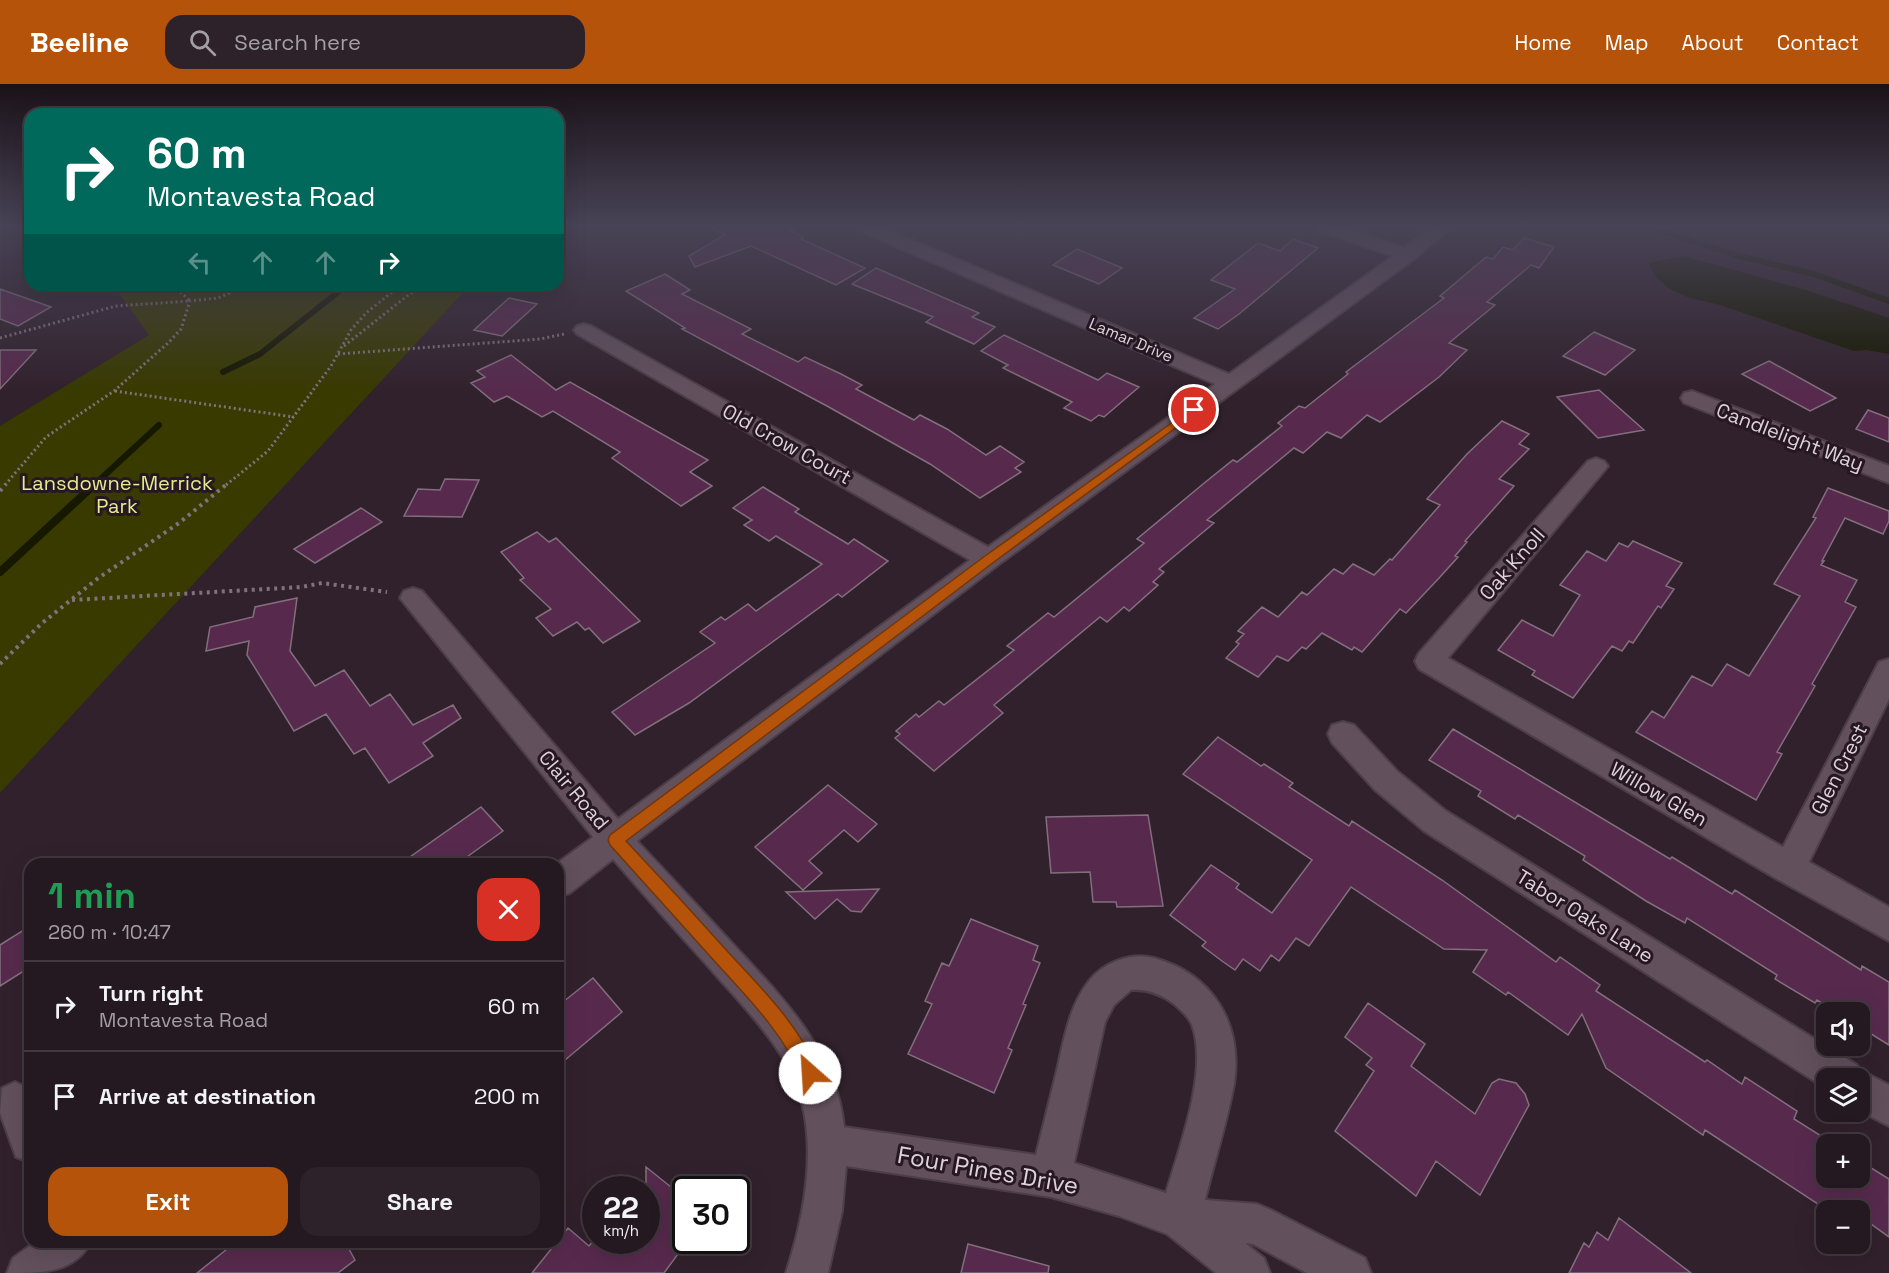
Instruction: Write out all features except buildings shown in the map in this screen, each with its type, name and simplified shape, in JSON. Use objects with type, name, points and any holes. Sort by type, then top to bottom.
[{"type":"street","name":"Lamar Drive","points":[[996,282],[1231,383]]},
{"type":"street","points":[[564,878],[989,559],[1369,282]]},
{"type":"street","name":"Old Crow Court","points":[[584,330],[989,559]]},
{"type":"street","name":"Candlelight Way","points":[[1692,398],[1889,475]]},
{"type":"street","name":"Oak Knoll","points":[[1429,661],[1596,466]]},
{"type":"street","name":"Clair Road","points":[[413,598],[616,840],[759,998],[804,1058],[821,1104],[826,1144],[821,1216],[807,1273]]},
{"type":"street","name":"Willow Glen","points":[[1429,661],[1889,925]]},
{"type":"street","name":"Glen Crest","points":[[1789,869],[1889,670]]},
{"type":"street","name":"Tabor Oaks Lane","points":[[1343,734],[1380,777],[1404,799],[1435,821],[1828,1068]]},
{"type":"street","points":[[1052,1177],[1087,1020],[1093,1004],[1117,977],[1127,973],[1146,972],[1159,976],[1181,987],[1204,1010],[1213,1037],[1216,1065],[1215,1083],[1180,1218]]},
{"type":"street","points":[[1870,1095],[1889,1107]]},
{"type":"street","points":[[15,1101],[24,1126]]},
{"type":"street","name":"Four Pines Drive","points":[[826,1144],[1052,1177],[1119,1196],[1180,1218],[1257,1224],[1350,1273]]},
{"type":"street","name":"Four Pines Drive","points":[[1180,1218],[1249,1273]]},
{"type":"street","points":[[28,1273],[61,1248]]},
{"type":"path","points":[[179,291],[190,302]]},
{"type":"path","points":[[0,338],[116,306],[190,302],[218,297],[232,291]]},
{"type":"path","points":[[0,664],[41,624],[71,600],[179,523],[268,451],[294,417],[351,330],[366,313],[394,291]]},
{"type":"path","points":[[341,348],[413,291]]},
{"type":"path","points":[[0,491],[46,437],[114,391],[168,343],[181,329],[190,302]]},
{"type":"path","points":[[337,354],[540,339]]},
{"type":"path","points":[[114,391],[294,417]]},
{"type":"path","points":[[71,600],[302,587],[322,583],[354,586],[413,598]]},
{"type":"green space","name":"Lansdowne-Merrick Park","points":[[117,291],[464,291],[0,793],[0,426],[149,335]]},
{"type":"shaded area","points":[[1662,282],[1779,282],[1806,290],[1889,318],[1889,354],[1866,350],[1854,351],[1720,305],[1690,298],[1668,288]]},
{"type":"waterway","points":[[1838,282],[1889,301]]},
{"type":"waterway","points":[[223,372],[260,354],[339,291]]},
{"type":"waterway","points":[[94,485],[159,425]]},
{"type":"waterway","points":[[0,572],[95,484]]},
{"type":"route","points":[[810,1073],[804,1058],[791,1038],[759,998],[616,840],[989,559],[1194,410]]}]
